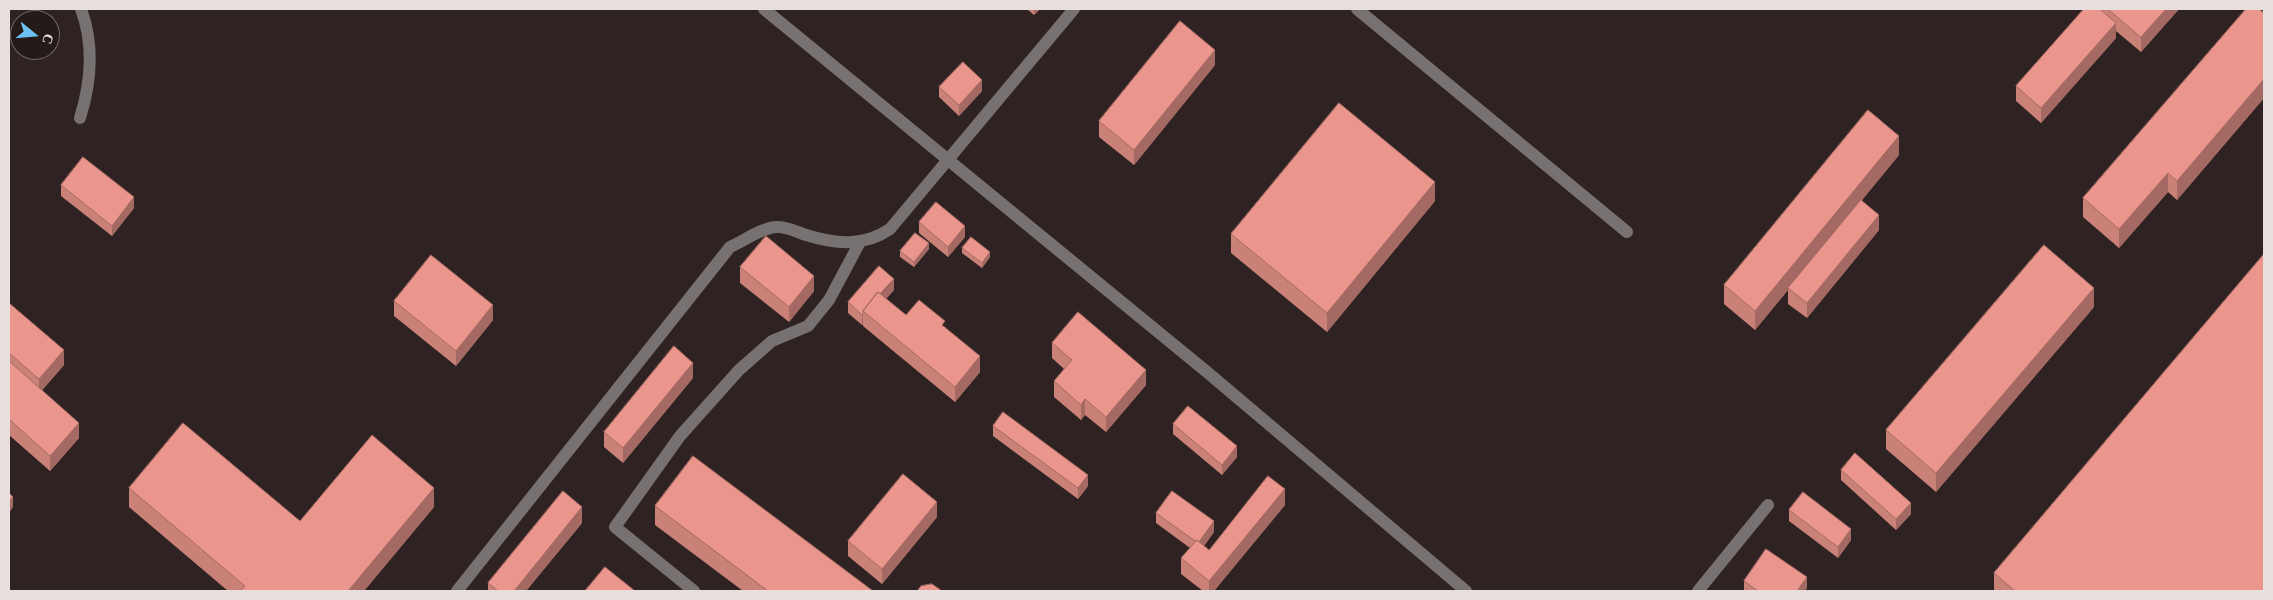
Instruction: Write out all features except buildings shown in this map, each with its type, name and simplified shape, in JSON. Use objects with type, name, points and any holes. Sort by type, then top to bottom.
[{"type":"street","points":[[80,118],[87,94],[89,59],[85,22],[81,9]]},
{"type":"street","points":[[764,9],[1207,372],[1466,591]]},
{"type":"street","points":[[457,591],[730,247],[775,227],[785,228],[818,239],[860,242],[879,237],[890,229],[1074,9]]},
{"type":"street","points":[[1357,9],[1627,232]]},
{"type":"street","points":[[694,591],[615,527],[680,436],[739,370],[772,341],[808,326],[829,300],[860,242]]},
{"type":"street","points":[[1698,591],[1768,505]]}]
